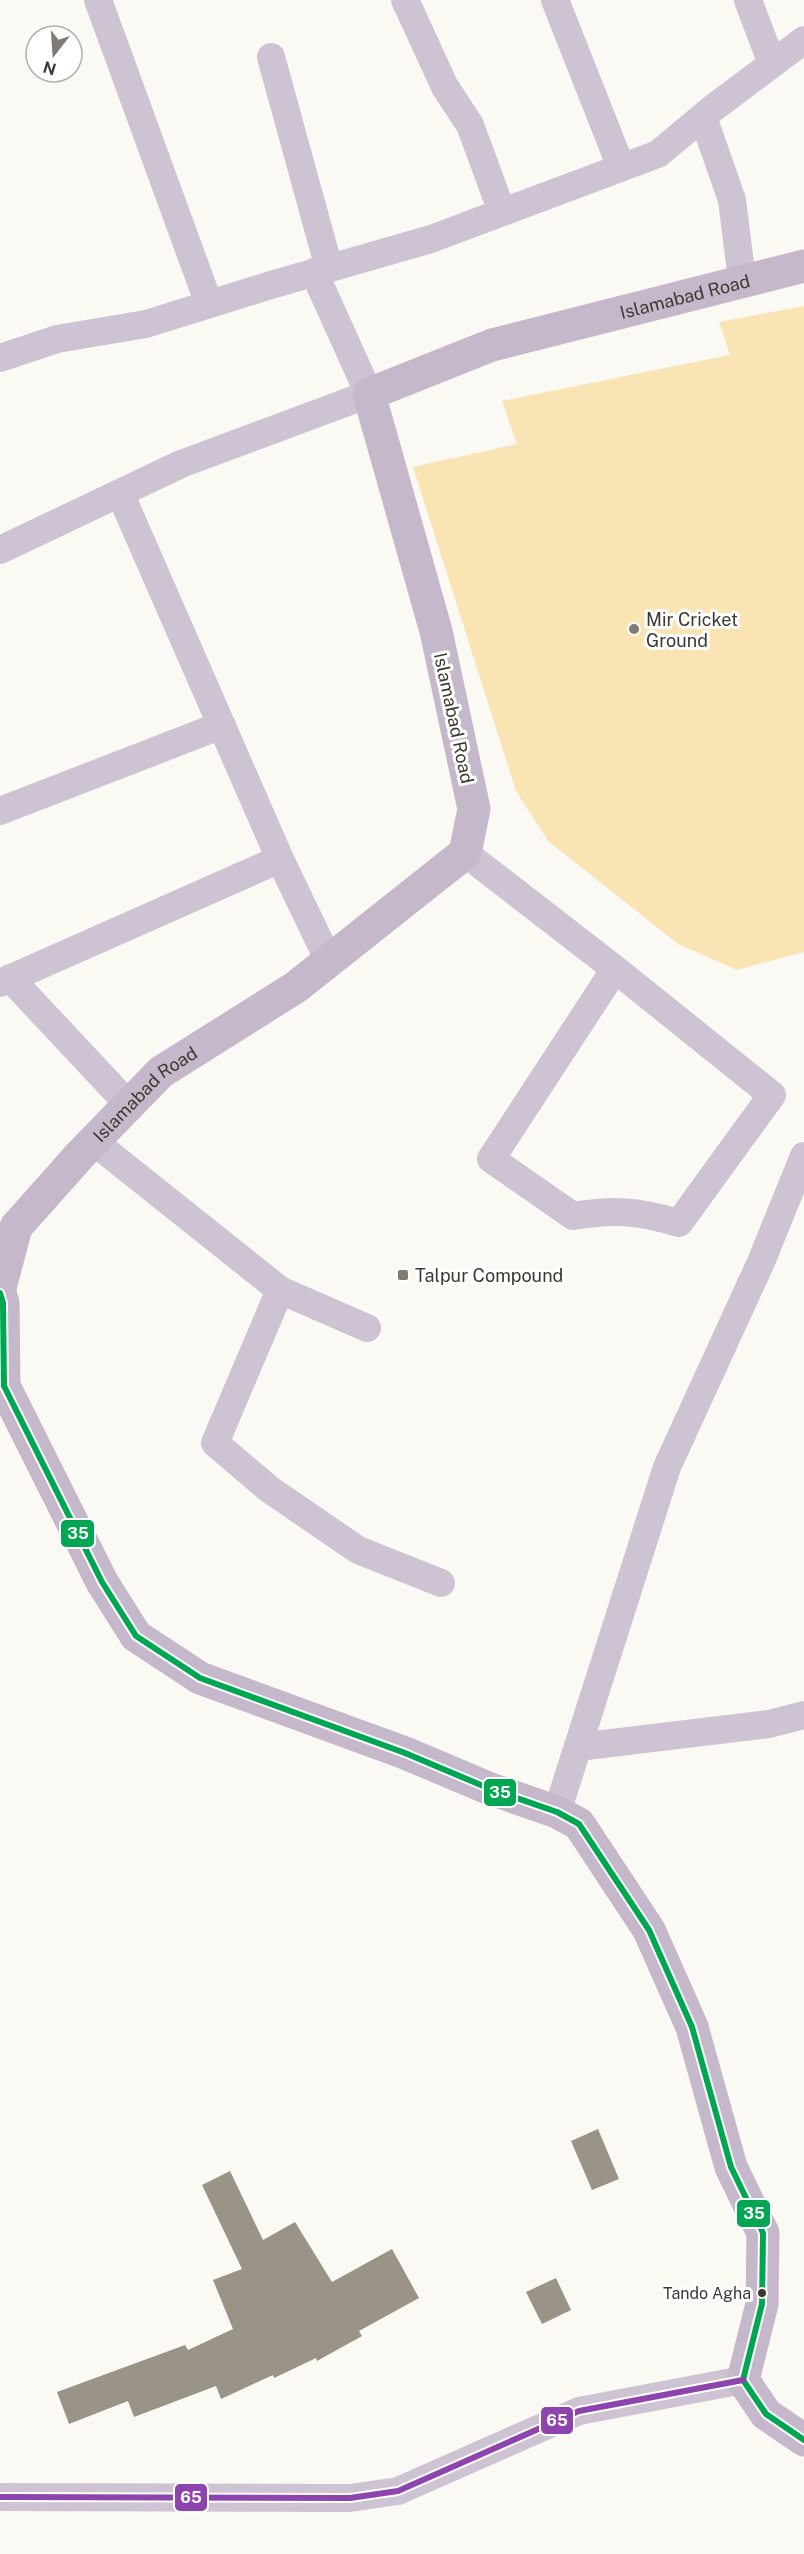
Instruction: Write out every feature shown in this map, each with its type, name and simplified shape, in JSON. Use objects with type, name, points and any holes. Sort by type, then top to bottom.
[{"type":"street","points":[[98,0],[209,304]]},
{"type":"street","points":[[405,0],[445,87],[470,125],[502,212]]},
{"type":"street","points":[[555,0],[621,167]]},
{"type":"street","points":[[748,0],[772,64]]},
{"type":"street","points":[[0,358],[57,339],[146,324],[321,270],[432,239],[658,154],[804,40]]},
{"type":"street","points":[[0,550],[181,464],[369,394],[321,270],[271,57]]},
{"type":"street","points":[[703,117],[732,200],[742,280]]},
{"type":"street","name":"Islamabad Road","points":[[743,2380],[762,2304],[763,2233],[731,2167],[692,2027],[649,1930],[579,1824],[557,1812],[488,1788],[405,1753],[200,1678],[136,1636],[102,1582],[4,1386],[2,1277],[16,1227],[93,1141],[161,1072],[296,987],[465,854],[474,809],[436,631],[369,394],[492,345],[804,266]]},
{"type":"street","points":[[120,493],[280,859],[329,961]]},
{"type":"street","points":[[0,811],[222,725]]},
{"type":"street","points":[[465,854],[615,969],[772,1095],[679,1223],[643,1213],[608,1210],[573,1216],[491,1159],[615,969]]},
{"type":"street","points":[[129,1105],[5,981],[280,859]]},
{"type":"street","points":[[93,1141],[280,1290],[367,1328]]},
{"type":"street","points":[[557,1812],[667,1467],[761,1262],[804,1156]]},
{"type":"street","points":[[280,1290],[215,1443],[269,1489],[358,1550],[441,1583]]},
{"type":"street","points":[[578,1747],[769,1724],[804,1715]]},
{"type":"street","points":[[0,2497],[350,2498],[398,2491],[579,2411],[743,2380],[766,2414],[804,2440]]},
{"type":"shaded area","name":"Mir Cricket Ground","points":[[804,306],[804,952],[737,970],[678,944],[548,841],[516,791],[413,467],[517,444],[502,401],[730,355],[719,322]]},
{"type":"building","points":[[598,2129],[619,2179],[592,2190],[571,2141]]},
{"type":"building","points":[[230,2171],[263,2240],[295,2222],[332,2282],[392,2249],[419,2298],[359,2331],[362,2336],[317,2361],[316,2358],[274,2378],[273,2375],[221,2399],[216,2386],[134,2417],[128,2401],[69,2424],[57,2392],[185,2345],[188,2350],[233,2329],[213,2280],[242,2269],[202,2185]]},
{"type":"building","points":[[556,2278],[571,2310],[542,2324],[526,2292]]},
{"type":"transit line","name":"35","points":[[0,1293],[3,1303],[4,1386],[102,1582],[136,1636],[200,1678],[405,1753],[488,1788],[557,1812],[579,1824],[649,1930],[692,2027],[731,2167],[763,2233],[762,2304],[743,2380],[766,2414],[804,2440]]},
{"type":"transit line","name":"65","points":[[0,2497],[350,2498],[398,2491],[579,2411],[743,2380]]},
{"type":"place","name":"Mir Cricket Ground","points":[[634,629]]},
{"type":"place","name":"Talpur Compound","points":[[403,1275]]},
{"type":"place","name":"Tando Agha","points":[[762,2293]]}]
